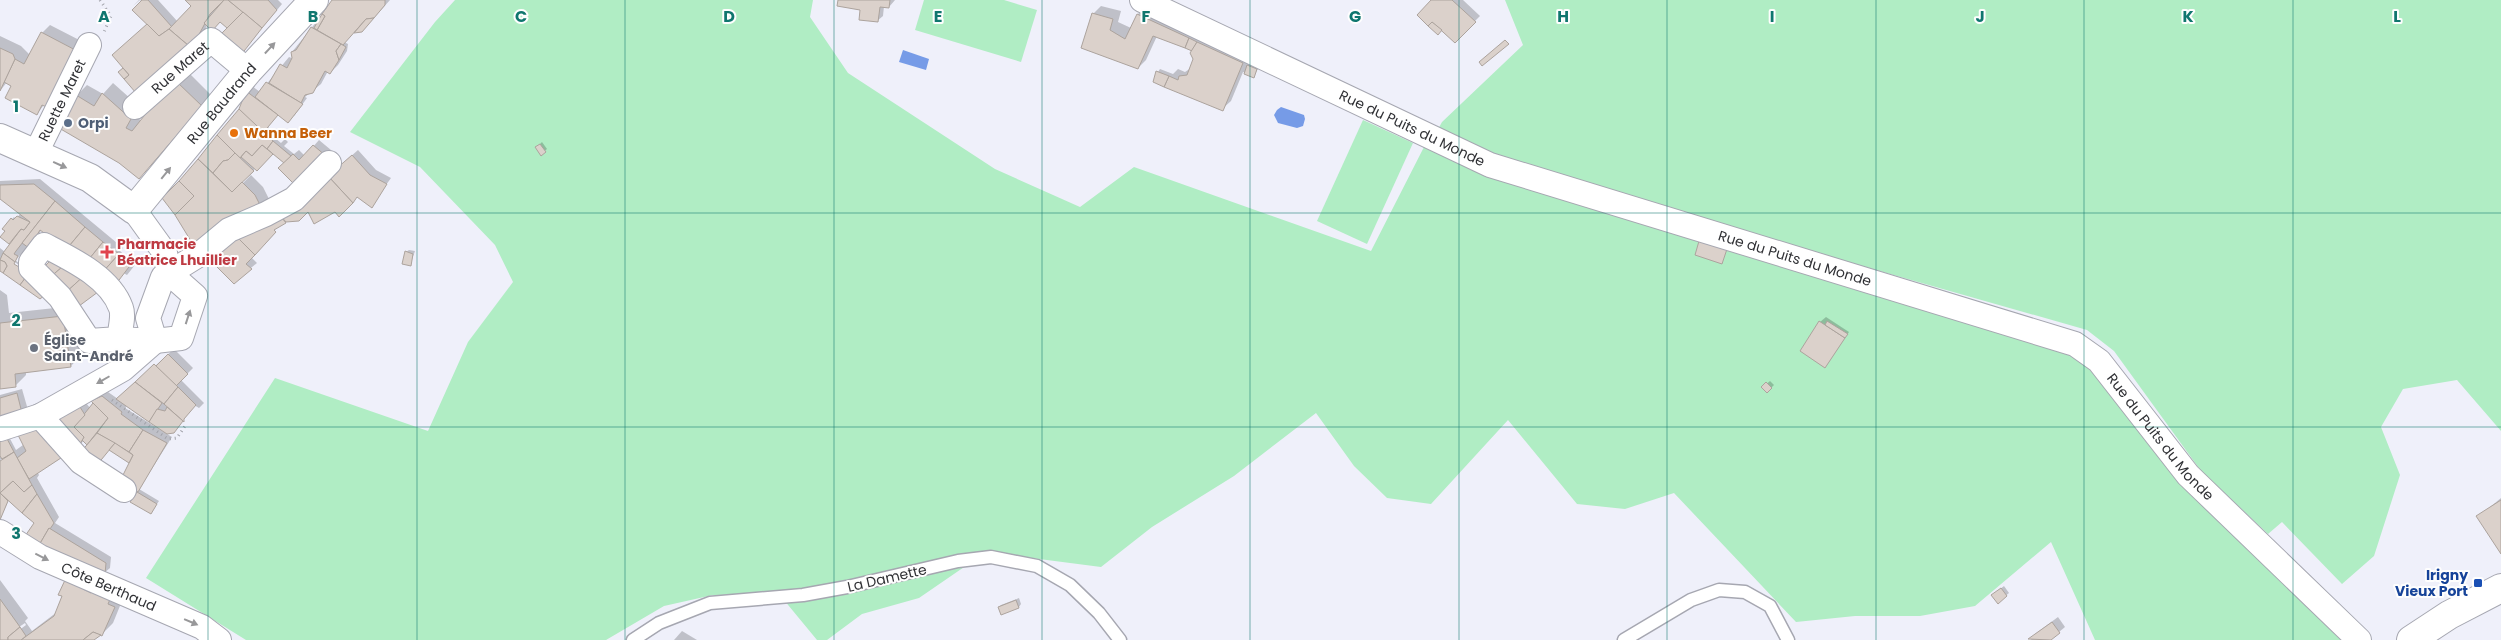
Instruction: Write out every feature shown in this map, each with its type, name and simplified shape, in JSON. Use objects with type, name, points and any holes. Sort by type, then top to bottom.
[{"type":"street","name":"Rue Baudrand","points":[[134,210],[248,71],[314,0]]},
{"type":"street","name":"Rue du Puits du Monde","points":[[1142,0],[1490,165],[2075,344],[2099,361],[2188,475],[2359,640]]},
{"type":"street","name":"Rue Maret","points":[[135,107],[211,40],[248,71]]},
{"type":"street","name":"Ruette Maret","points":[[35,155],[89,45]]},
{"type":"street","points":[[0,138],[90,178],[134,210],[165,253],[169,273],[195,296],[181,338],[155,341],[119,339]]},
{"type":"street","points":[[155,341],[148,318],[163,277],[200,254],[229,230],[294,199],[328,163]]},
{"type":"street","points":[[0,428],[40,416],[123,368],[155,341]]},
{"type":"street","points":[[40,416],[81,462],[124,490]]},
{"type":"street","name":"Côte Berthaud","points":[[0,532],[40,557],[202,627],[219,640]]},
{"type":"street","points":[[2411,640],[2449,616],[2501,588]]},
{"type":"lane","name":"La Damette","points":[[633,640],[659,622],[710,603],[803,595],[847,588],[958,560],[991,557],[1038,566],[1070,585],[1099,613],[1120,640]]},
{"type":"lane","points":[[1624,640],[1691,600],[1719,590],[1745,592],[1770,606],[1788,640]]},
{"type":"path","points":[[94,385],[113,402],[168,439],[177,438],[185,426]]},
{"type":"green space","points":[[455,0],[813,0],[810,17],[848,73],[995,169],[1080,207],[1134,167],[1371,251],[1424,147],[1489,177],[1540,187],[1556,198],[1958,321],[2071,352],[2095,364],[2356,640],[2095,640],[2051,542],[1975,606],[1920,616],[1855,616],[1796,622],[1674,493],[1625,509],[1577,504],[1508,420],[1431,504],[1387,498],[1354,466],[1316,413],[1234,476],[1152,527],[1101,567],[986,552],[919,598],[862,614],[827,640],[817,640],[779,594],[713,595],[664,606],[606,640],[246,640],[146,578],[275,378],[428,431],[468,342],[513,282],[495,245],[420,167],[350,132],[435,22]]},
{"type":"green space","points":[[924,0],[1004,0],[1037,10],[1021,62],[915,30]]},
{"type":"green space","points":[[1505,0],[2501,0],[2501,431],[2457,380],[2403,389],[2381,427],[2400,475],[2374,556],[2342,584],[2282,522],[2268,534],[2201,471],[2114,351],[2087,330],[1493,161],[1436,133],[1442,122],[1523,45]]},
{"type":"green space","points":[[1363,120],[1413,143],[1367,244],[1317,221]]},
{"type":"water","points":[[903,50],[929,59],[926,70],[899,62]]},
{"type":"water","points":[[1281,107],[1304,115],[1303,126],[1297,128],[1278,123],[1274,115]]},
{"type":"building","points":[[142,0],[148,0],[172,27],[159,36],[132,10]]},
{"type":"building","points":[[185,0],[224,0],[210,14],[196,40],[189,46],[169,29],[191,6]]},
{"type":"building","points":[[224,0],[228,0],[243,12],[227,28],[220,22],[212,31],[204,23]]},
{"type":"building","points":[[228,0],[268,0],[277,10],[262,28]]},
{"type":"building","points":[[332,0],[385,0],[385,5],[374,18],[366,19],[343,45],[317,30],[325,16],[322,14]]},
{"type":"building","points":[[838,0],[890,0],[889,8],[880,7],[878,22],[859,20],[860,10],[837,6]]},
{"type":"building","points":[[1431,0],[1452,0],[1476,22],[1455,43],[1432,22],[1428,26],[1417,15]]},
{"type":"building","points":[[243,12],[262,28],[241,55],[219,36]]},
{"type":"building","points":[[1092,13],[1113,19],[1110,30],[1125,39],[1137,14],[1189,38],[1185,48],[1153,36],[1138,69],[1081,48]]},
{"type":"building","points":[[322,14],[325,16],[317,30],[314,28]]},
{"type":"building","points":[[374,18],[362,32],[354,33],[366,19]]},
{"type":"building","points":[[1432,22],[1442,30],[1438,35],[1428,26]]},
{"type":"building","points":[[147,24],[159,36],[169,29],[189,46],[136,93],[124,79],[129,75],[112,55]]},
{"type":"building","points":[[311,27],[341,44],[336,51],[339,60],[330,74],[325,71],[313,93],[305,95],[301,103],[269,83],[280,64],[287,68],[292,58],[291,52],[296,50]]},
{"type":"building","points":[[41,32],[81,53],[53,110],[42,105],[37,115],[5,98],[11,86],[4,82],[15,59],[24,64]]},
{"type":"building","points":[[1189,38],[1197,42],[1192,51],[1185,48]]},
{"type":"building","points":[[1505,40],[1509,44],[1482,66],[1479,62]]},
{"type":"building","points":[[1197,42],[1243,63],[1223,111],[1164,87],[1169,76],[1178,80],[1179,76],[1187,75],[1193,59],[1190,53]]},
{"type":"building","points":[[341,44],[346,47],[339,60],[336,51]]},
{"type":"building","points":[[0,48],[13,54],[15,59],[0,91]]},
{"type":"building","points":[[1247,65],[1257,69],[1254,78],[1244,74]]},
{"type":"building","points":[[123,68],[129,75],[124,79],[118,72]]},
{"type":"building","points":[[1156,71],[1169,76],[1164,87],[1153,82]]},
{"type":"building","points":[[177,82],[202,106],[139,179],[119,163],[59,128],[76,95],[94,106],[102,93],[131,119],[126,128],[132,131],[168,86]]},
{"type":"building","points":[[266,82],[303,104],[288,123],[255,97]]},
{"type":"building","points":[[246,91],[278,115],[263,133],[239,109]]},
{"type":"building","points":[[239,109],[273,141],[267,149],[262,145],[252,156],[246,151],[240,158],[217,135]]},
{"type":"building","points":[[217,135],[235,153],[228,160],[223,161],[213,173],[198,159]]},
{"type":"building","points":[[273,141],[291,156],[284,163],[267,149]]},
{"type":"building","points":[[540,144],[546,152],[541,156],[535,147]]},
{"type":"building","points":[[262,145],[273,154],[257,171],[241,157],[246,151],[252,156]]},
{"type":"building","points":[[313,145],[326,156],[297,187],[278,168],[293,154],[299,160]]},
{"type":"building","points":[[235,153],[254,171],[232,192],[213,173],[223,161],[228,160]]},
{"type":"building","points":[[352,155],[370,175],[387,184],[372,208],[357,197],[353,203],[328,176]]},
{"type":"building","points":[[198,159],[232,192],[242,182],[255,195],[263,211],[197,251],[175,215],[194,196],[179,181]]},
{"type":"building","points":[[328,176],[353,203],[339,217],[335,212],[314,224],[308,212],[299,221],[286,222],[278,213]]},
{"type":"building","points":[[179,181],[194,196],[175,215],[162,198]]},
{"type":"building","points":[[34,184],[55,201],[14,254],[18,256],[15,262],[3,253],[21,229],[24,230],[30,222],[0,199],[0,185]]},
{"type":"building","points":[[55,201],[85,227],[65,251],[62,246],[40,230],[29,248],[22,243]]},
{"type":"building","points":[[278,213],[286,223],[274,230],[276,232],[255,255],[234,234]]},
{"type":"building","points":[[17,216],[30,222],[24,230],[21,229],[9,244],[0,237],[5,231],[2,229],[11,218],[13,220]]},
{"type":"building","points":[[85,227],[103,242],[85,264],[65,251]]},
{"type":"building","points":[[234,234],[255,255],[246,264],[252,269],[234,284],[207,257]]},
{"type":"building","points":[[1699,241],[1727,249],[1722,264],[1695,255]]},
{"type":"building","points":[[103,242],[119,254],[101,274],[85,264]]},
{"type":"building","points":[[405,251],[413,254],[411,266],[402,264]]},
{"type":"building","points":[[3,253],[15,262],[14,264],[29,273],[20,285],[3,273],[7,266],[5,262],[0,260]]},
{"type":"building","points":[[119,254],[132,263],[116,284],[101,274]]},
{"type":"building","points":[[53,258],[68,262],[48,279],[39,272]]},
{"type":"building","points":[[0,260],[5,262],[7,266],[3,273],[0,271]]},
{"type":"building","points":[[68,262],[86,274],[63,295],[48,279]]},
{"type":"building","points":[[29,273],[50,291],[40,299],[20,285]]},
{"type":"building","points":[[86,274],[102,289],[75,309],[63,295]]},
{"type":"building","name":"Église Saint-André","points":[[63,316],[71,367],[15,374],[16,387],[0,389],[0,323]]},
{"type":"building","points":[[1819,321],[1845,338],[1825,368],[1800,351]]},
{"type":"building","points":[[1827,321],[1848,334],[1845,338],[1825,325]]},
{"type":"building","points":[[168,354],[188,374],[176,386],[156,366]]},
{"type":"building","points":[[154,364],[178,387],[164,404],[135,382]]},
{"type":"building","points":[[135,382],[162,403],[149,422],[116,399]]},
{"type":"building","points":[[1766,382],[1772,388],[1767,393],[1761,387]]},
{"type":"building","points":[[178,387],[196,405],[184,419],[184,422],[164,404]]},
{"type":"building","points":[[17,393],[23,417],[0,424],[0,398]]},
{"type":"building","points":[[102,396],[122,412],[121,414],[143,430],[129,452],[97,433],[108,418],[91,401]]},
{"type":"building","points":[[93,403],[108,418],[87,445],[82,440],[84,437],[74,427]]},
{"type":"building","points":[[80,407],[85,415],[74,427],[84,437],[76,451],[52,421]]},
{"type":"building","points":[[167,407],[183,421],[174,433],[167,434],[149,422],[157,409],[165,411]]},
{"type":"building","points":[[41,423],[67,454],[29,479],[17,458],[26,451],[16,431]]},
{"type":"building","points":[[143,430],[167,443],[138,492],[120,481],[133,455],[129,452]]},
{"type":"building","points":[[97,433],[115,443],[97,465],[80,453]]},
{"type":"building","points":[[5,435],[14,452],[2,459],[0,456],[0,436]]},
{"type":"building","points":[[115,443],[133,455],[129,463],[109,450]]},
{"type":"building","points":[[14,452],[32,485],[24,492],[13,481],[0,493],[0,461]]},
{"type":"building","points":[[13,481],[24,492],[32,485],[37,494],[22,513],[0,493]]},
{"type":"building","points":[[137,492],[157,504],[151,514],[130,502]]},
{"type":"building","points":[[0,493],[8,501],[0,520]]},
{"type":"building","points":[[37,494],[54,523],[38,547],[23,539],[34,523],[22,513]]},
{"type":"building","points":[[2501,500],[2501,554],[2476,516]]},
{"type":"building","points":[[49,528],[106,563],[105,574],[38,547]]},
{"type":"building","points":[[66,578],[85,586],[83,589],[91,593],[93,590],[111,597],[108,604],[115,607],[102,636],[93,632],[83,640],[21,640],[54,616],[62,596],[58,595]]},
{"type":"building","points":[[2001,588],[2007,596],[1998,604],[1991,595]]},
{"type":"building","points":[[0,599],[20,627],[8,637],[8,640],[0,640]]},
{"type":"building","points":[[1016,600],[1019,608],[1001,615],[998,607]]},
{"type":"building","points":[[2052,622],[2060,633],[2051,640],[2028,639]]},
{"type":"building","points":[[20,627],[26,636],[21,640],[8,640],[8,637]]},
{"type":"building","points":[[93,632],[101,635],[94,640],[83,640]]},
{"type":"place","name":"Orpi","points":[[68,123]]},
{"type":"place","name":"Wanna Beer","points":[[234,133]]},
{"type":"place","name":"Pharmacie Béatrice Lhuillier","points":[[107,252]]},
{"type":"place","name":"Église Saint-André","points":[[34,348]]},
{"type":"place","name":"Irigny Vieux Port","points":[[2478,583]]}]
